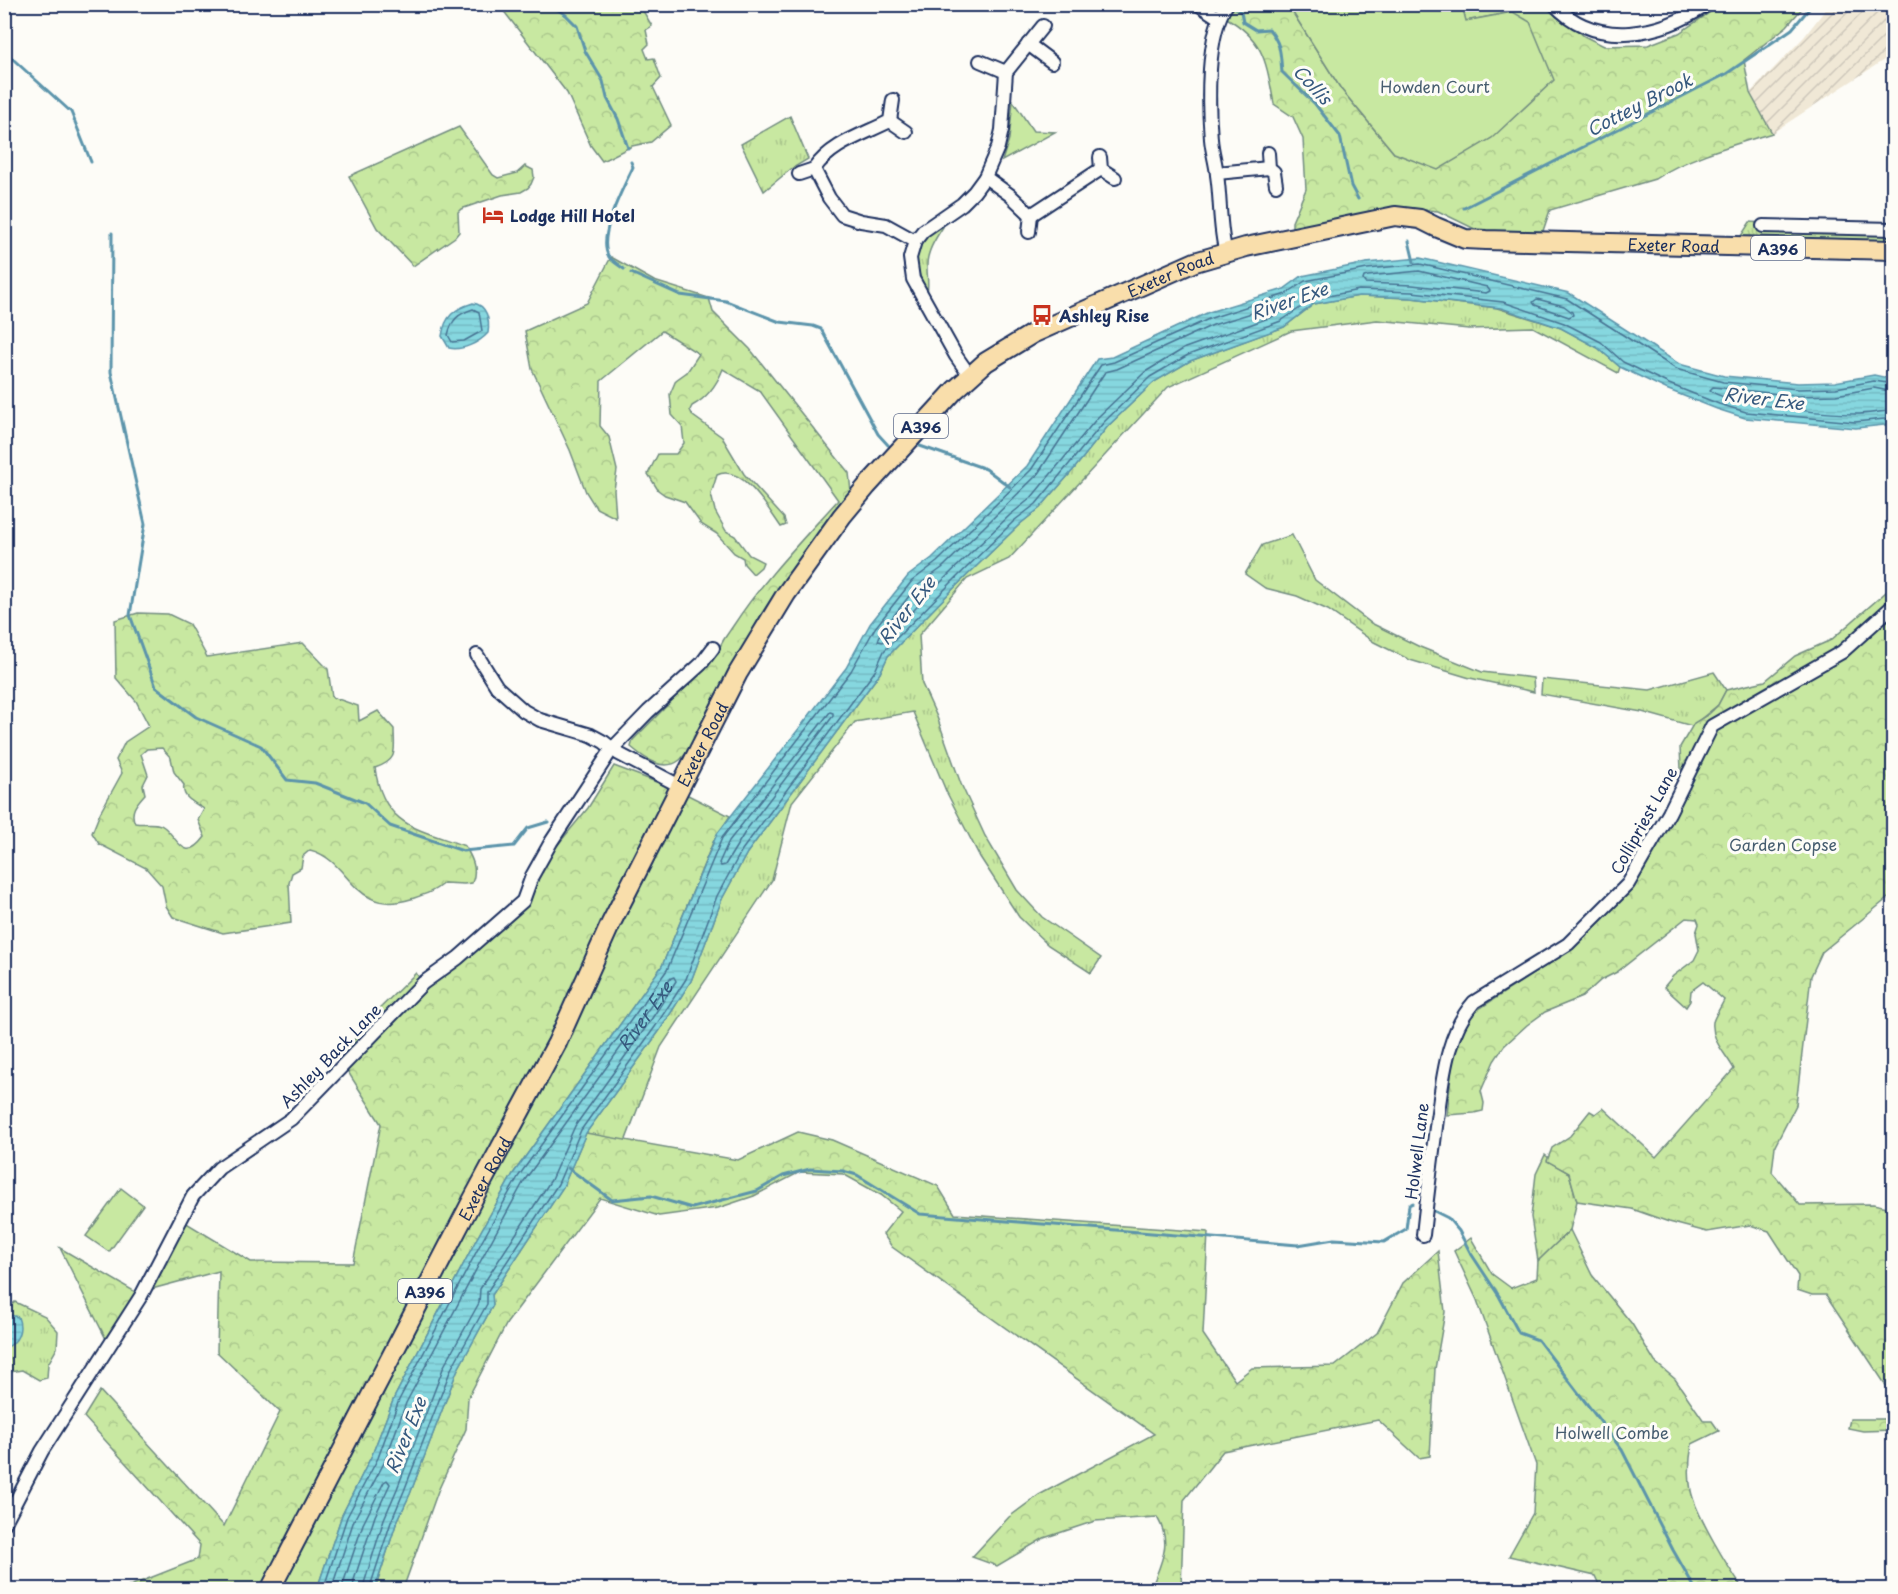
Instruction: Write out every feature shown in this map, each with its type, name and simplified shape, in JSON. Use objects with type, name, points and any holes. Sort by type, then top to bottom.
[{"type":"main road","name":"Exeter Road","points":[[270,1590],[473,1199],[557,1043],[612,923],[738,673],[819,546],[867,486],[934,412],[986,362],[1032,334],[1195,262],[1371,219],[1395,216],[1420,219],[1465,239],[1893,250]]},
{"type":"street","points":[[1198,4],[1219,18]]},
{"type":"street","points":[[1226,253],[1211,139],[1210,76],[1219,18],[1227,4]]},
{"type":"street","points":[[1554,4],[1567,18],[1591,30],[1625,33],[1642,32],[1675,24],[1708,4]]},
{"type":"street","points":[[970,376],[956,356],[913,279],[910,258],[915,241],[928,227],[962,204],[985,177],[998,147],[1002,130],[1006,72],[1042,26]]},
{"type":"street","points":[[1028,44],[1052,62]]},
{"type":"street","points":[[980,62],[1006,72]]},
{"type":"street","points":[[890,121],[893,100]]},
{"type":"street","points":[[890,121],[906,132]]},
{"type":"street","points":[[799,174],[814,169],[834,147],[890,121]]},
{"type":"street","points":[[1268,153],[1269,168]]},
{"type":"street","points":[[1029,232],[1031,215],[1100,163],[1115,178]]},
{"type":"street","points":[[1217,173],[1269,168],[1274,172],[1276,185]]},
{"type":"street","points":[[814,169],[829,198],[842,215],[886,225],[915,241]]},
{"type":"street","points":[[985,177],[1010,195],[1031,215]]},
{"type":"street","points":[[1764,226],[1893,229]]},
{"type":"street","name":"Collipriest Lane","points":[[1444,1072],[1455,1033],[1464,1013],[1474,1002],[1568,944],[1628,884],[1669,813],[1712,726],[1842,652],[1893,605]]},
{"type":"street","points":[[612,749],[648,712],[701,664],[713,648]]},
{"type":"street","points":[[477,655],[497,687],[524,711],[544,722],[591,735],[619,754],[680,786]]},
{"type":"street","name":"Ashley Back Lane","points":[[4,1524],[42,1451],[141,1296],[193,1196],[219,1168],[291,1119],[423,983],[458,958],[524,902],[532,876],[612,749]]},
{"type":"street","name":"Holwell Lane","points":[[1423,1235],[1444,1072]]},
{"type":"shaded area","points":[[1829,5],[1893,5],[1893,54],[1772,133],[1750,93],[1804,37]]},
{"type":"green space","points":[[635,4],[642,9],[652,26],[646,30],[649,44],[644,49],[648,59],[654,58],[661,78],[653,87],[671,125],[651,142],[632,146],[602,161],[591,146],[567,93],[499,5]]},
{"type":"green space","points":[[1237,5],[1288,5],[1341,89],[1394,153],[1513,12],[1465,21],[1462,5],[1549,5],[1584,36],[1604,46],[1648,45],[1679,33],[1721,5],[1805,5],[1787,26],[1744,60],[1750,93],[1772,133],[1696,158],[1655,179],[1550,210],[1542,234],[1487,235],[1438,211],[1401,208],[1292,231],[1292,222],[1306,189],[1303,139],[1293,117],[1274,104],[1262,53],[1248,34],[1225,17]]},
{"type":"green space","name":"Howden Court","points":[[1288,5],[1462,5],[1466,21],[1513,12],[1530,22],[1554,80],[1492,138],[1438,170],[1394,153],[1341,89]]},
{"type":"green space","points":[[1013,101],[1033,131],[1055,132],[1002,161],[1009,139]]},
{"type":"green space","points":[[790,116],[808,159],[791,169],[764,191],[741,144]]},
{"type":"green space","points":[[459,127],[493,175],[498,178],[517,173],[525,166],[533,170],[534,177],[528,188],[521,192],[502,195],[461,209],[458,212],[459,232],[455,237],[413,266],[377,228],[349,176]]},
{"type":"green space","points":[[1750,222],[1893,233],[1893,245],[1739,239]]},
{"type":"green space","points":[[943,224],[928,257],[927,293],[918,272],[917,254],[925,239]]},
{"type":"green space","points":[[611,257],[654,281],[709,298],[713,312],[750,349],[849,473],[851,492],[781,584],[762,613],[685,754],[674,764],[667,765],[642,756],[631,747],[633,740],[718,654],[724,640],[757,593],[838,500],[760,391],[723,369],[711,390],[690,410],[693,416],[722,437],[744,474],[784,518],[786,525],[781,527],[754,490],[745,482],[726,473],[717,475],[711,494],[715,511],[726,531],[735,536],[749,555],[763,562],[753,574],[744,564],[743,558],[734,553],[717,534],[701,524],[685,502],[658,490],[648,474],[658,454],[676,454],[684,443],[682,426],[672,415],[670,394],[676,380],[687,372],[699,354],[662,331],[601,381],[600,426],[609,437],[617,470],[614,490],[616,518],[596,508],[586,492],[570,450],[532,369],[525,331],[587,303]]},
{"type":"green space","points":[[1359,296],[1411,298],[1497,308],[1561,328],[1598,348],[1620,367],[1618,373],[1533,327],[1469,329],[1377,320],[1291,331],[1168,387],[1009,559],[967,579],[919,635],[922,684],[937,717],[961,784],[985,836],[1017,890],[1042,917],[1101,958],[1091,973],[1048,945],[1019,917],[980,857],[946,791],[913,712],[855,722],[792,802],[772,880],[661,1047],[625,1142],[586,1133],[660,1030],[691,981],[722,899],[747,853],[880,673],[888,656],[954,588],[1020,524],[1040,508],[1108,426],[1154,382],[1190,361],[1284,327],[1314,304]]},
{"type":"green space","points":[[1292,535],[1315,580],[1371,623],[1420,647],[1482,672],[1533,678],[1534,692],[1470,678],[1410,660],[1374,642],[1328,610],[1297,596],[1265,588],[1245,574],[1262,545]]},
{"type":"green space","name":"Garden Copse","points":[[1893,586],[1893,894],[1822,952],[1811,976],[1796,1105],[1775,1146],[1772,1172],[1800,1205],[1873,1204],[1893,1208],[1893,1396],[1826,1295],[1812,1295],[1797,1290],[1798,1276],[1769,1231],[1750,1225],[1707,1232],[1632,1209],[1577,1201],[1569,1173],[1547,1161],[1552,1148],[1570,1136],[1590,1111],[1595,1114],[1603,1108],[1656,1157],[1734,1069],[1717,1041],[1713,1029],[1714,1019],[1724,1000],[1703,982],[1691,991],[1690,1001],[1686,1007],[1664,987],[1673,976],[1694,960],[1699,950],[1696,933],[1699,924],[1697,919],[1686,918],[1617,972],[1601,980],[1582,997],[1545,1012],[1527,1025],[1504,1046],[1494,1061],[1481,1091],[1483,1111],[1447,1115],[1452,1065],[1461,1034],[1471,1014],[1573,948],[1627,894],[1694,778],[1681,769],[1680,747],[1694,723],[1718,705],[1726,690],[1765,681],[1795,656],[1831,640]]},
{"type":"green space","points":[[138,613],[168,614],[189,624],[207,657],[303,643],[328,669],[332,697],[358,706],[359,721],[378,711],[394,729],[394,754],[388,762],[375,768],[379,788],[386,803],[406,823],[465,846],[474,868],[472,883],[444,883],[436,889],[411,899],[391,902],[376,900],[364,894],[335,864],[310,850],[303,856],[301,868],[292,873],[289,883],[291,923],[223,933],[173,917],[166,906],[162,886],[146,868],[99,844],[92,833],[122,773],[116,760],[125,742],[149,726],[136,701],[116,678],[115,620]],"holes":[[[162,748],[171,758],[174,772],[184,785],[187,797],[204,809],[198,820],[205,837],[192,849],[182,847],[161,825],[135,823],[133,819],[135,807],[145,794],[143,785],[148,775],[141,754],[147,749]]]},
{"type":"green space","points":[[1714,672],[1726,690],[1718,705],[1692,726],[1642,712],[1541,694],[1542,679],[1650,690]]},
{"type":"green space","points":[[614,766],[680,791],[730,816],[713,842],[662,966],[513,1174],[476,1240],[394,1398],[372,1455],[342,1515],[317,1589],[122,1589],[198,1559],[200,1545],[84,1417],[100,1391],[224,1526],[280,1412],[217,1352],[219,1271],[137,1293],[180,1219],[251,1262],[353,1263],[381,1124],[343,1064],[341,1057],[371,1017],[416,973],[422,982],[523,902],[532,876],[588,808]]},
{"type":"green space","points":[[798,1132],[832,1140],[938,1186],[955,1214],[1208,1232],[1203,1334],[1235,1381],[1252,1368],[1335,1366],[1377,1333],[1403,1283],[1438,1251],[1445,1312],[1435,1369],[1430,1456],[1419,1458],[1378,1420],[1223,1451],[1184,1500],[1181,1589],[1151,1589],[1162,1561],[1165,1545],[1162,1527],[1157,1517],[1095,1521],[1044,1538],[997,1566],[972,1557],[1009,1517],[1039,1495],[1154,1434],[892,1247],[883,1234],[901,1211],[881,1195],[843,1174],[800,1172],[754,1196],[718,1208],[659,1216],[600,1198],[507,1323],[468,1398],[466,1429],[438,1491],[403,1589],[375,1590],[396,1524],[410,1494],[457,1371],[493,1305],[492,1295],[563,1187],[586,1133],[738,1160]]},
{"type":"green space","points":[[1545,1155],[1549,1158],[1548,1161],[1569,1173],[1577,1201],[1570,1230],[1538,1261],[1531,1217],[1536,1174]]},
{"type":"green space","points":[[121,1188],[143,1205],[109,1252],[86,1236]]},
{"type":"green space","name":"Holwell Combe","points":[[1570,1230],[1592,1275],[1632,1324],[1655,1362],[1675,1379],[1704,1421],[1712,1421],[1719,1431],[1692,1444],[1689,1468],[1690,1485],[1694,1501],[1706,1527],[1743,1589],[1601,1589],[1595,1576],[1509,1556],[1533,1513],[1536,1465],[1477,1300],[1454,1251],[1471,1238],[1492,1274],[1511,1288],[1537,1278],[1538,1261]]},
{"type":"green space","points":[[60,1248],[137,1293],[107,1341]]},
{"type":"green space","points":[[15,1302],[45,1316],[58,1331],[57,1348],[48,1364],[47,1378],[39,1380],[22,1370],[10,1372],[5,1367],[4,1312]]},
{"type":"green space","points":[[1893,1416],[1893,1430],[1863,1431],[1848,1428],[1850,1419],[1886,1419]]},
{"type":"water","name":"River Exe","points":[[1420,258],[1569,293],[1679,364],[1724,376],[1798,383],[1835,382],[1874,375],[1893,379],[1893,424],[1856,428],[1745,418],[1666,389],[1620,367],[1598,348],[1561,328],[1501,308],[1411,298],[1359,296],[1314,304],[1284,327],[1190,361],[1154,382],[1108,426],[1040,508],[1020,524],[954,588],[888,656],[880,673],[747,853],[722,899],[691,981],[660,1030],[586,1133],[563,1187],[492,1295],[493,1305],[457,1371],[410,1494],[396,1524],[375,1589],[317,1589],[342,1515],[372,1455],[394,1398],[513,1174],[662,966],[717,834],[846,668],[870,624],[908,576],[932,558],[1027,466],[1097,359],[1112,357],[1209,312],[1284,289],[1302,276],[1366,263]]},
{"type":"water","points":[[473,303],[482,307],[486,314],[488,333],[470,345],[449,348],[442,336],[445,323],[456,311]]},
{"type":"water","points":[[10,1315],[18,1317],[20,1331],[13,1343],[5,1348],[5,1321]]},
{"type":"waterway","points":[[549,4],[566,15],[577,26],[585,51],[603,81],[607,98],[618,119],[628,148]]},
{"type":"waterway","name":"Cottey Brook","points":[[1464,208],[1726,74],[1792,29],[1813,4]]},
{"type":"waterway","name":"Collis","points":[[1236,8],[1241,12],[1243,22],[1256,30],[1269,29],[1278,45],[1282,72],[1315,104],[1340,136],[1351,186],[1358,199]]},
{"type":"waterway","points":[[4,51],[71,112],[91,162]]},
{"type":"waterway","points":[[624,269],[609,257],[606,237],[618,199],[633,167],[631,162]]},
{"type":"waterway","points":[[112,233],[111,372],[145,524],[130,615],[156,687],[196,717],[261,746],[287,780],[315,783],[365,803],[390,826],[463,851],[514,846],[528,828],[548,822]]},
{"type":"waterway","name":"Cottey Brook","points":[[1409,241],[1414,262]]},
{"type":"waterway","points":[[631,273],[680,295],[726,301],[780,322],[821,329],[878,434],[888,445]]},
{"type":"waterway","points":[[920,446],[986,469],[1010,487]]},
{"type":"waterway","points":[[568,1168],[612,1200],[651,1196],[692,1208],[757,1191],[783,1176],[810,1169],[843,1171],[857,1175],[920,1214],[1298,1245],[1334,1239],[1384,1242],[1406,1229],[1409,1205],[1413,1203]]},
{"type":"waterway","points":[[1434,1211],[1448,1218],[1459,1231],[1519,1333],[1538,1340],[1622,1450],[1696,1590]]},
{"type":"place","name":"Lodge Hill Hotel","points":[[493,215]]},
{"type":"place","name":"Ashley Rise","points":[[1042,315]]}]
